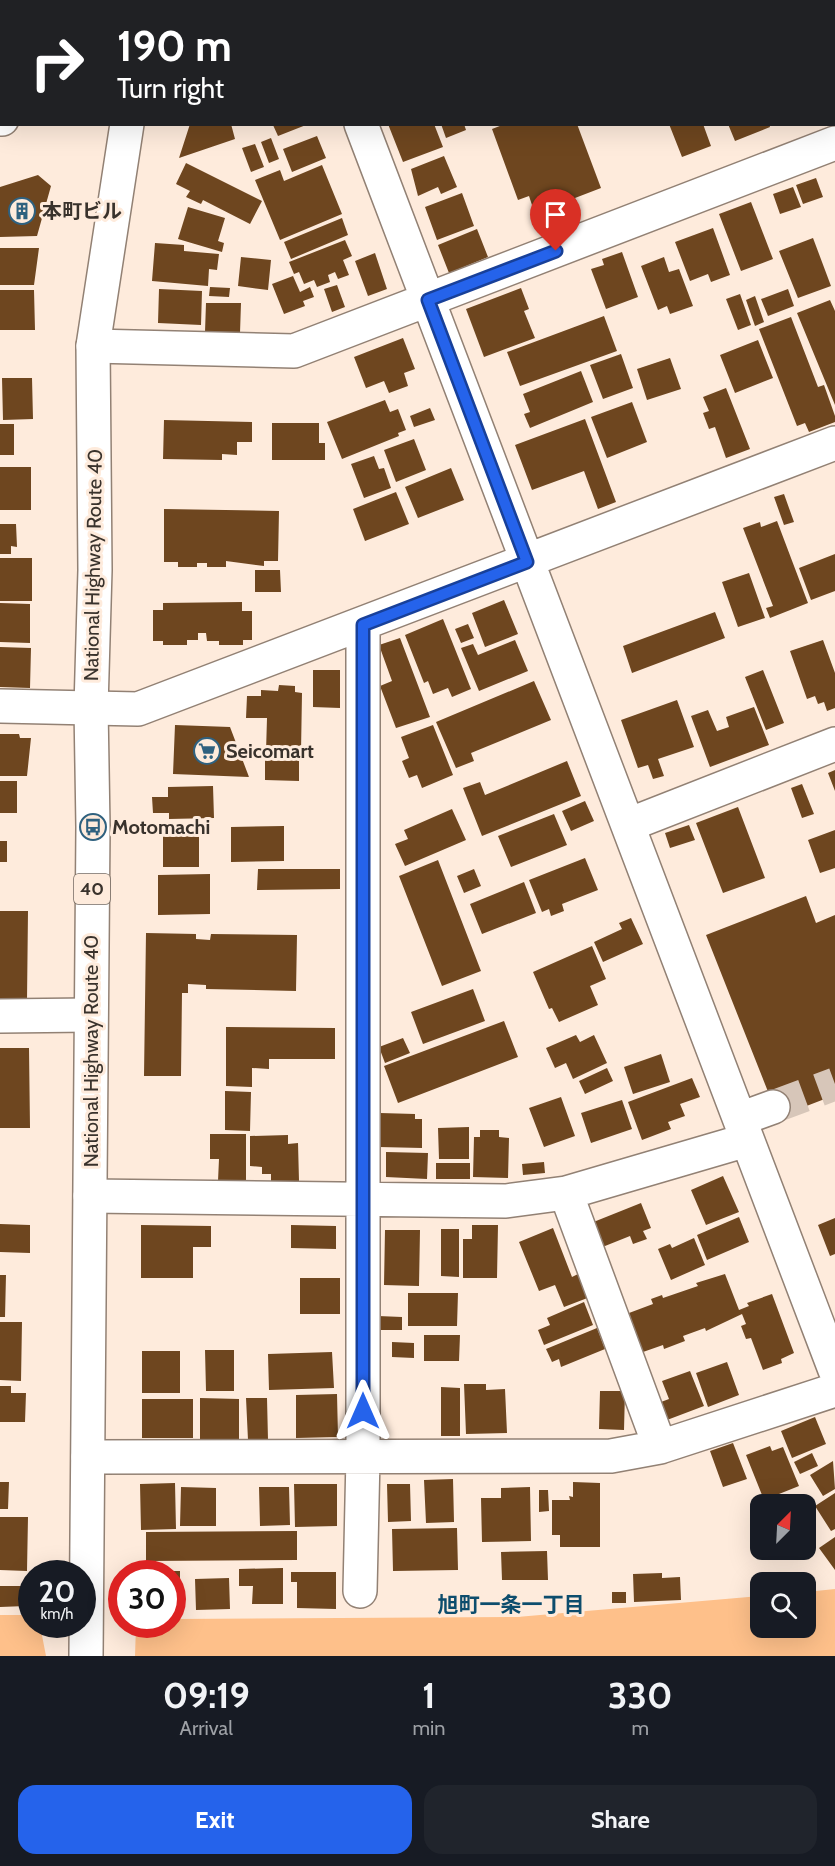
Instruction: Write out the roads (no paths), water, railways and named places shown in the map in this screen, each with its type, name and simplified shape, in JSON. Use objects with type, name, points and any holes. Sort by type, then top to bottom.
[{"type":"main road","name":"National Highway Route 40","points":[[86,1656],[93,827],[91,707],[95,570],[93,346],[127,126]]},
{"type":"main road","points":[[362,126],[835,1370]]},
{"type":"main road","points":[[93,346],[294,351],[835,143]]},
{"type":"main road","points":[[0,706],[138,709],[835,444]]},
{"type":"main road","points":[[360,1591],[363,1457],[363,625]]},
{"type":"main road","points":[[628,825],[835,744]]},
{"type":"main road","points":[[0,1016],[90,1016]]},
{"type":"main road","points":[[90,1196],[362,1201],[506,1200],[566,1193],[743,1130],[773,1107]]},
{"type":"main road","points":[[566,1193],[660,1447]]},
{"type":"main road","points":[[88,1457],[611,1456],[660,1447],[835,1390]]},
{"type":"tunnel","points":[[773,1107],[835,1084]]},
{"type":"place","name":"本町ビル","points":[[22,211]]},
{"type":"place","name":"Seicomart","points":[[207,751]]},
{"type":"place","name":"Motomachi","points":[[93,827]]},
{"type":"district","name":"旭町一条一丁目","points":[[511,1604]]}]
